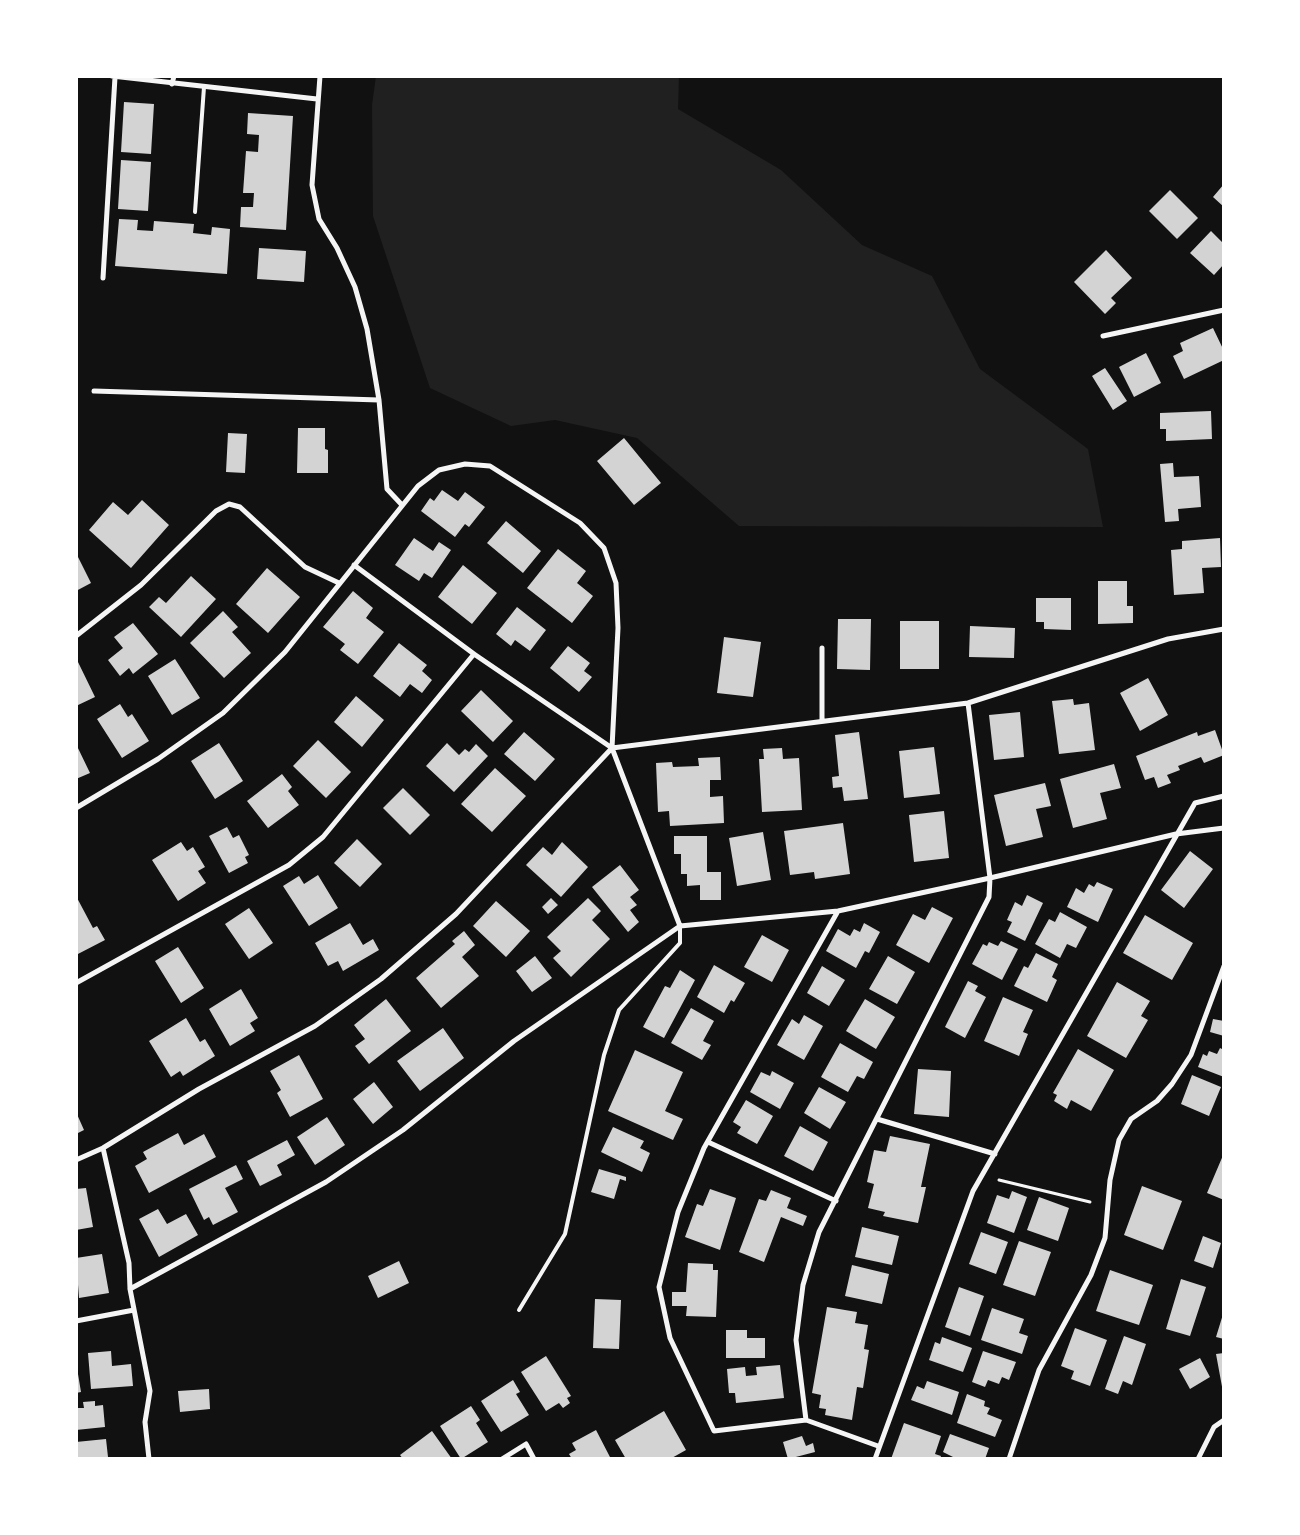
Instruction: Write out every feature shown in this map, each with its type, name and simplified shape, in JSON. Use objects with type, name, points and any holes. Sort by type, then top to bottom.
[{"type":"street","points":[[102,278],[113,76],[317,100]]},
{"type":"street","points":[[172,84],[174,76]]},
{"type":"street","points":[[320,76],[312,185],[319,219],[337,248],[355,287],[367,329],[379,400],[387,489],[402,506]]},
{"type":"street","points":[[1103,336],[1224,310]]},
{"type":"street","points":[[94,391],[379,400]]},
{"type":"street","points":[[76,808],[158,759],[223,713],[285,652],[418,486],[439,470],[465,464],[490,466],[580,524],[604,548],[616,583],[618,628],[612,748],[680,926]]},
{"type":"street","points":[[76,636],[142,585],[216,511],[229,504],[240,507],[305,567],[339,584]]},
{"type":"street","points":[[354,565],[474,654],[612,748]]},
{"type":"street","points":[[76,1160],[102,1148],[199,1089],[315,1026],[381,979],[456,914],[612,748],[968,703],[1168,639],[1224,629]]},
{"type":"street","points":[[822,648],[822,721]]},
{"type":"street","points":[[76,982],[289,865],[323,836],[474,654]]},
{"type":"street","points":[[806,1420],[796,1340],[803,1285],[820,1232],[989,897],[990,878],[968,703]]},
{"type":"street","points":[[875,1459],[878,1446],[974,1191],[1195,803],[1224,796]]},
{"type":"street","points":[[130,1289],[326,1182],[403,1130],[514,1041],[680,926],[838,911],[990,878],[1176,834],[1224,828]]},
{"type":"street","points":[[838,911],[708,1142],[678,1212],[659,1286],[670,1338],[714,1431],[806,1420],[878,1446]]},
{"type":"street","points":[[1009,1459],[1040,1370],[1091,1276],[1105,1238],[1118,1140],[1132,1119],[1157,1101],[1172,1084],[1191,1055],[1224,966]]},
{"type":"street","points":[[877,1119],[995,1154]]},
{"type":"street","points":[[708,1142],[836,1201]]},
{"type":"street","points":[[102,1148],[129,1263],[130,1289],[150,1391],[145,1422],[149,1459]]},
{"type":"street","points":[[76,1321],[134,1310]]},
{"type":"street","points":[[1198,1459],[1214,1427],[1224,1420]]},
{"type":"street","points":[[502,1459],[526,1444],[534,1459]]},
{"type":"lane","points":[[195,212],[204,87]]},
{"type":"lane","points":[[519,1310],[565,1234],[604,1055],[619,1010],[680,944],[680,926]]},
{"type":"path","points":[[982,1176],[1108,1206]]},
{"type":"shaded area","points":[[376,76],[679,76],[678,109],[781,170],[862,245],[932,276],[980,369],[1088,449],[1103,527],[739,526],[637,438],[555,420],[511,426],[430,388],[373,216],[372,105]]},
{"type":"building","points":[[124,102],[154,104],[151,154],[121,152]]},
{"type":"building","points":[[248,113],[293,116],[286,230],[240,227],[241,207],[253,207],[254,193],[243,193],[246,151],[258,152],[259,135],[247,134]]},
{"type":"building","points":[[121,160],[151,162],[148,211],[118,209]]},
{"type":"building","points":[[1224,184],[1224,207],[1213,197]]},
{"type":"building","points":[[1170,190],[1198,218],[1177,239],[1149,211]]},
{"type":"building","points":[[119,219],[138,220],[137,230],[153,231],[154,221],[194,224],[193,233],[211,235],[212,227],[230,229],[227,274],[115,266]]},
{"type":"building","points":[[1211,231],[1224,244],[1224,264],[1214,275],[1190,253]]},
{"type":"building","points":[[259,248],[306,251],[304,282],[257,279]]},
{"type":"building","points":[[1106,250],[1132,278],[1111,298],[1116,303],[1105,314],[1074,282]]},
{"type":"building","points":[[1213,328],[1224,351],[1224,360],[1184,379],[1173,356],[1183,351],[1180,343]]},
{"type":"building","points":[[1146,353],[1161,383],[1134,397],[1119,367]]},
{"type":"building","points":[[1105,368],[1127,401],[1113,410],[1092,376]]},
{"type":"building","points":[[1211,411],[1212,439],[1166,441],[1166,429],[1160,429],[1160,413]]},
{"type":"building","points":[[298,428],[325,428],[325,449],[328,450],[328,473],[297,473]]},
{"type":"building","points":[[228,433],[247,434],[245,473],[226,472]]},
{"type":"building","points":[[624,438],[661,483],[634,505],[597,461]]},
{"type":"building","points":[[1173,463],[1174,477],[1199,476],[1201,507],[1178,509],[1179,521],[1165,522],[1160,464]]},
{"type":"building","points":[[442,490],[458,501],[465,492],[485,507],[469,527],[465,524],[455,537],[421,511],[430,498],[434,501]]},
{"type":"building","points":[[142,500],[169,525],[131,568],[89,530],[113,502],[128,515]]},
{"type":"building","points":[[506,521],[541,551],[523,573],[487,543]]},
{"type":"building","points":[[414,538],[433,551],[439,542],[451,550],[432,578],[424,573],[419,581],[395,565]]},
{"type":"building","points":[[1220,538],[1221,567],[1202,568],[1204,593],[1174,595],[1171,550],[1182,549],[1182,541]]},
{"type":"building","points":[[558,549],[586,571],[577,583],[593,596],[572,623],[527,588]]},
{"type":"building","points":[[76,553],[91,583],[76,591]]},
{"type":"building","points":[[463,565],[497,593],[472,624],[438,597]]},
{"type":"building","points":[[267,568],[300,597],[268,633],[236,604]]},
{"type":"building","points":[[191,576],[216,599],[181,637],[149,607],[159,597],[166,603]]},
{"type":"building","points":[[1098,581],[1127,581],[1127,606],[1133,606],[1133,623],[1098,624]]},
{"type":"building","points":[[353,591],[373,608],[366,618],[384,632],[358,664],[340,650],[345,644],[323,627]]},
{"type":"building","points":[[1036,598],[1071,598],[1071,630],[1044,629],[1044,622],[1036,622]]},
{"type":"building","points":[[517,607],[546,630],[530,651],[515,640],[511,646],[496,634]]},
{"type":"building","points":[[223,611],[238,627],[232,632],[251,653],[224,678],[190,643]]},
{"type":"building","points":[[838,619],[871,619],[870,670],[837,669]]},
{"type":"building","points":[[900,621],[939,621],[939,669],[900,669]]},
{"type":"building","points":[[133,623],[158,654],[133,674],[129,668],[120,676],[108,660],[123,648],[114,637]]},
{"type":"building","points":[[970,626],[1015,628],[1014,658],[969,657]]},
{"type":"building","points":[[724,637],[761,642],[753,697],[717,693]]},
{"type":"building","points":[[399,643],[427,665],[422,671],[432,680],[422,693],[410,684],[400,697],[373,676]]},
{"type":"building","points":[[568,646],[590,663],[584,671],[592,677],[579,692],[550,668]]},
{"type":"building","points":[[175,659],[200,698],[172,715],[148,676]]},
{"type":"building","points":[[76,662],[78,662],[95,697],[76,706]]},
{"type":"building","points":[[1148,678],[1168,715],[1140,731],[1120,693]]},
{"type":"building","points":[[481,690],[513,721],[493,742],[461,711]]},
{"type":"building","points":[[356,696],[384,720],[362,747],[334,722]]},
{"type":"building","points":[[1073,699],[1074,705],[1089,703],[1095,750],[1059,754],[1052,701]]},
{"type":"building","points":[[120,704],[128,717],[132,714],[149,741],[122,758],[97,719]]},
{"type":"building","points":[[1020,712],[1024,757],[994,760],[989,715]]},
{"type":"building","points":[[1215,730],[1224,755],[1204,763],[1201,757],[1178,766],[1180,770],[1167,775],[1171,783],[1158,788],[1154,777],[1145,780],[1136,756],[1197,732],[1198,736]]},
{"type":"building","points":[[524,732],[555,759],[535,781],[504,754]]},
{"type":"building","points":[[859,732],[868,799],[844,801],[842,787],[833,788],[832,777],[839,776],[835,735]]},
{"type":"building","points":[[318,740],[351,772],[326,798],[293,766]]},
{"type":"building","points":[[219,743],[243,781],[215,799],[191,761]]},
{"type":"building","points":[[447,743],[459,755],[465,749],[469,752],[476,744],[488,756],[454,792],[426,766]]},
{"type":"building","points":[[76,744],[90,773],[76,779]]},
{"type":"building","points":[[934,747],[940,794],[904,798],[899,751]]},
{"type":"building","points":[[782,748],[783,759],[799,758],[802,810],[762,812],[759,759],[764,759],[763,749]]},
{"type":"building","points":[[720,757],[721,780],[710,780],[710,797],[723,796],[724,823],[670,826],[669,811],[658,812],[656,763],[672,762],[673,767],[699,766],[698,758]]},
{"type":"building","points":[[1114,764],[1121,788],[1100,793],[1107,819],[1073,828],[1060,779]]},
{"type":"building","points":[[495,768],[526,796],[492,832],[461,804]]},
{"type":"building","points":[[282,774],[292,787],[288,791],[299,805],[268,828],[247,801]]},
{"type":"building","points":[[1045,783],[1051,806],[1036,809],[1043,837],[1006,846],[994,795]]},
{"type":"building","points":[[403,788],[430,815],[410,835],[383,808]]},
{"type":"building","points":[[944,811],[949,858],[914,862],[909,815]]},
{"type":"building","points":[[843,823],[850,874],[815,879],[814,872],[790,875],[784,831]]},
{"type":"building","points":[[227,827],[233,838],[239,835],[249,855],[245,857],[248,863],[229,873],[209,836]]},
{"type":"building","points":[[763,832],[771,880],[737,886],[729,838]]},
{"type":"building","points":[[674,836],[707,836],[707,872],[721,872],[721,900],[700,900],[700,885],[687,886],[687,874],[681,874],[681,854],[674,854]]},
{"type":"building","points":[[357,839],[382,864],[360,887],[334,863]]},
{"type":"building","points":[[181,842],[187,851],[193,847],[205,867],[198,871],[206,883],[178,901],[152,860]]},
{"type":"building","points":[[562,842],[588,867],[561,897],[526,865],[543,847],[552,855]]},
{"type":"building","points":[[1190,851],[1213,869],[1184,908],[1161,890]]},
{"type":"building","points":[[620,865],[639,890],[630,897],[637,905],[630,910],[639,922],[628,932],[592,887]]},
{"type":"building","points":[[318,875],[338,908],[309,926],[283,886],[299,876],[304,884]]},
{"type":"building","points":[[1097,882],[1113,889],[1098,922],[1067,907],[1076,888],[1084,893],[1089,884],[1094,887]]},
{"type":"building","points":[[1027,895],[1043,903],[1025,941],[1007,932],[1012,922],[1007,920],[1015,902],[1022,906]]},
{"type":"building","points":[[76,896],[93,928],[97,926],[105,940],[76,955]]},
{"type":"building","points":[[551,898],[558,905],[548,914],[542,907]]},
{"type":"building","points":[[588,898],[601,911],[592,920],[610,939],[571,977],[553,958],[561,951],[547,937]]},
{"type":"building","points":[[496,901],[530,931],[506,957],[473,926]]},
{"type":"building","points":[[932,907],[953,918],[929,963],[896,945],[913,914],[925,920]]},
{"type":"building","points":[[249,908],[273,943],[249,959],[225,924]]},
{"type":"building","points":[[1060,912],[1087,927],[1076,948],[1067,944],[1060,958],[1035,944],[1049,919],[1055,922]]},
{"type":"building","points":[[1145,915],[1193,943],[1172,980],[1123,953]]},
{"type":"building","points":[[350,923],[363,945],[373,939],[379,950],[343,971],[338,961],[328,966],[315,943]]},
{"type":"building","points":[[864,923],[880,932],[869,953],[865,951],[856,968],[826,951],[838,929],[850,936],[854,929],[860,932]]},
{"type":"building","points":[[464,931],[475,945],[462,957],[479,976],[441,1008],[416,978],[455,944],[452,941]]},
{"type":"building","points":[[762,935],[789,950],[772,982],[744,967]]},
{"type":"building","points":[[1001,941],[1018,949],[1002,980],[972,964],[983,944],[987,946],[989,942],[998,946]]},
{"type":"building","points":[[178,947],[204,988],[181,1003],[155,961]]},
{"type":"building","points":[[1036,953],[1058,964],[1052,977],[1057,980],[1047,1002],[1014,986],[1024,966],[1028,968]]},
{"type":"building","points":[[535,956],[552,978],[532,992],[516,971]]},
{"type":"building","points":[[888,956],[915,972],[897,1004],[869,989]]},
{"type":"building","points":[[714,965],[745,983],[734,1002],[731,1000],[724,1013],[697,997]]},
{"type":"building","points":[[822,966],[845,980],[829,1006],[807,993]]},
{"type":"building","points":[[680,970],[695,980],[664,1038],[643,1027],[665,986],[670,988]]},
{"type":"building","points":[[968,981],[978,986],[975,991],[986,997],[965,1038],[945,1027]]},
{"type":"building","points":[[1117,982],[1150,1001],[1141,1016],[1148,1020],[1126,1058],[1087,1036]]},
{"type":"building","points":[[241,989],[258,1018],[250,1023],[255,1031],[230,1046],[209,1009]]},
{"type":"building","points":[[1003,997],[1033,1010],[1023,1032],[1028,1034],[1019,1056],[984,1041]]},
{"type":"building","points":[[386,999],[411,1031],[369,1064],[355,1046],[365,1039],[354,1025]]},
{"type":"building","points":[[865,999],[895,1017],[876,1049],[846,1031]]},
{"type":"building","points":[[691,1008],[714,1021],[703,1041],[711,1045],[702,1060],[671,1043]]},
{"type":"building","points":[[804,1015],[823,1026],[804,1060],[777,1045],[792,1019],[799,1024]]},
{"type":"building","points":[[186,1018],[200,1042],[205,1039],[215,1056],[183,1076],[180,1071],[171,1077],[149,1041]]},
{"type":"building","points":[[1213,1019],[1224,1021],[1224,1036],[1210,1032]]},
{"type":"building","points":[[443,1028],[464,1058],[420,1091],[397,1061]]},
{"type":"building","points":[[840,1043],[873,1062],[864,1079],[857,1076],[848,1092],[821,1077]]},
{"type":"building","points":[[1220,1048],[1224,1050],[1224,1077],[1198,1067],[1203,1054],[1207,1056],[1209,1051],[1217,1054]]},
{"type":"building","points":[[1078,1049],[1114,1070],[1091,1111],[1071,1100],[1067,1109],[1054,1101],[1057,1095],[1053,1093]]},
{"type":"building","points":[[635,1050],[683,1072],[665,1111],[683,1119],[673,1140],[608,1111]]},
{"type":"building","points":[[299,1055],[323,1099],[290,1117],[277,1093],[281,1090],[270,1071]]},
{"type":"building","points":[[918,1069],[951,1071],[949,1117],[914,1114]]},
{"type":"building","points":[[772,1071],[794,1083],[780,1109],[750,1092],[761,1072],[770,1076]]},
{"type":"building","points":[[1192,1075],[1221,1087],[1209,1116],[1181,1104]]},
{"type":"building","points":[[374,1082],[393,1107],[373,1124],[353,1099]]},
{"type":"building","points":[[819,1087],[846,1102],[830,1129],[804,1113]]},
{"type":"building","points":[[746,1100],[773,1116],[757,1144],[737,1133],[741,1127],[733,1122]]},
{"type":"building","points":[[76,1112],[84,1130],[76,1134]]},
{"type":"building","points":[[327,1117],[345,1145],[315,1165],[297,1137]]},
{"type":"building","points":[[800,1126],[828,1142],[813,1171],[784,1156]]},
{"type":"building","points":[[613,1127],[644,1141],[640,1148],[650,1153],[642,1172],[601,1152]]},
{"type":"building","points":[[178,1133],[184,1145],[204,1134],[216,1157],[149,1193],[135,1166],[147,1159],[143,1152]]},
{"type":"building","points":[[890,1136],[930,1144],[921,1187],[926,1187],[918,1223],[883,1216],[885,1212],[868,1208],[874,1184],[867,1182],[874,1150],[886,1152]]},
{"type":"building","points":[[287,1140],[295,1155],[277,1165],[282,1175],[260,1186],[247,1161]]},
{"type":"building","points":[[1224,1153],[1224,1200],[1207,1193]]},
{"type":"building","points":[[236,1165],[243,1179],[225,1188],[238,1212],[213,1225],[209,1217],[204,1220],[189,1189]]},
{"type":"building","points":[[599,1169],[626,1177],[626,1181],[620,1179],[614,1199],[591,1192]]},
{"type":"building","points":[[1142,1186],[1182,1201],[1163,1250],[1124,1235]]},
{"type":"building","points":[[86,1188],[93,1227],[76,1230],[76,1189]]},
{"type":"building","points":[[710,1189],[736,1198],[720,1250],[685,1237],[697,1204],[703,1206]]},
{"type":"building","points":[[771,1190],[791,1198],[787,1208],[807,1216],[803,1226],[781,1217],[764,1262],[739,1252],[759,1199],[766,1201]]},
{"type":"building","points":[[1012,1191],[1027,1197],[1014,1233],[987,1223],[997,1195],[1009,1199]]},
{"type":"building","points":[[1039,1197],[1069,1208],[1058,1241],[1027,1230]]},
{"type":"building","points":[[158,1209],[167,1224],[186,1214],[198,1235],[159,1257],[139,1219]]},
{"type":"building","points":[[862,1227],[899,1236],[892,1265],[855,1257]]},
{"type":"building","points":[[981,1232],[1008,1242],[996,1274],[969,1264]]},
{"type":"building","points":[[1203,1236],[1221,1243],[1213,1268],[1194,1261]]},
{"type":"building","points":[[1019,1241],[1051,1252],[1035,1296],[1003,1285]]},
{"type":"building","points":[[102,1254],[109,1293],[79,1298],[76,1258]]},
{"type":"building","points":[[399,1261],[409,1283],[378,1298],[368,1276]]},
{"type":"building","points":[[688,1263],[713,1264],[713,1270],[718,1270],[716,1317],[686,1316],[687,1306],[672,1306],[672,1292],[686,1292]]},
{"type":"building","points":[[852,1265],[889,1274],[882,1304],[845,1296]]},
{"type":"building","points":[[1110,1270],[1153,1285],[1139,1325],[1096,1311]]},
{"type":"building","points":[[1181,1279],[1206,1287],[1190,1336],[1166,1329]]},
{"type":"building","points":[[959,1287],[984,1296],[970,1336],[945,1327]]},
{"type":"building","points":[[595,1299],[621,1300],[619,1349],[593,1348]]},
{"type":"building","points":[[827,1307],[857,1312],[855,1323],[868,1325],[864,1349],[869,1350],[863,1388],[857,1387],[852,1420],[825,1415],[826,1409],[819,1408],[821,1395],[812,1393]]},
{"type":"building","points":[[992,1308],[1024,1319],[1019,1333],[1028,1336],[1022,1354],[981,1340]]},
{"type":"building","points":[[1224,1311],[1224,1339],[1216,1337]]},
{"type":"building","points":[[1075,1328],[1107,1340],[1090,1386],[1071,1379],[1074,1371],[1061,1366]]},
{"type":"building","points":[[726,1330],[747,1330],[747,1338],[765,1338],[765,1358],[726,1358]]},
{"type":"building","points":[[1124,1336],[1146,1344],[1132,1385],[1123,1381],[1118,1394],[1105,1389]]},
{"type":"building","points":[[942,1337],[972,1348],[963,1372],[929,1360],[935,1342],[940,1344]]},
{"type":"building","points":[[111,1351],[112,1366],[131,1364],[133,1386],[91,1389],[88,1353]]},
{"type":"building","points":[[983,1351],[1016,1362],[1009,1380],[1002,1377],[999,1384],[988,1380],[985,1387],[972,1382]]},
{"type":"building","points":[[1224,1353],[1224,1392],[1223,1392],[1216,1354]]},
{"type":"building","points":[[546,1356],[571,1396],[567,1398],[570,1403],[563,1408],[559,1403],[546,1411],[521,1372]]},
{"type":"building","points":[[1200,1358],[1210,1377],[1190,1389],[1179,1369]]},
{"type":"building","points":[[76,1362],[81,1392],[76,1393]]},
{"type":"building","points":[[780,1365],[784,1398],[736,1403],[735,1393],[729,1393],[727,1369],[745,1367],[746,1376],[757,1375],[756,1367]]},
{"type":"building","points":[[513,1380],[520,1392],[516,1394],[529,1415],[501,1432],[481,1401]]},
{"type":"building","points":[[927,1381],[959,1392],[952,1415],[911,1400],[917,1386],[924,1389]]},
{"type":"building","points":[[209,1389],[210,1409],[180,1412],[178,1391]]},
{"type":"building","points":[[967,1394],[985,1401],[984,1406],[990,1408],[987,1414],[1002,1420],[995,1437],[957,1423]]},
{"type":"building","points":[[95,1401],[95,1406],[103,1405],[105,1427],[76,1430],[76,1408],[84,1408],[83,1402]]},
{"type":"building","points":[[471,1406],[480,1420],[476,1423],[488,1442],[461,1459],[440,1426]]},
{"type":"building","points":[[664,1411],[686,1450],[670,1459],[626,1459],[615,1440]]},
{"type":"building","points":[[904,1423],[941,1436],[935,1454],[941,1456],[940,1459],[891,1459]]},
{"type":"building","points":[[596,1430],[611,1459],[572,1459],[569,1454],[576,1450],[572,1443]]},
{"type":"building","points":[[432,1431],[452,1459],[403,1459],[400,1455]]},
{"type":"building","points":[[950,1434],[989,1448],[985,1459],[957,1459],[943,1452]]},
{"type":"building","points":[[802,1436],[806,1446],[813,1443],[815,1452],[788,1459],[783,1442]]},
{"type":"building","points":[[106,1439],[108,1457],[76,1459],[76,1442]]}]
